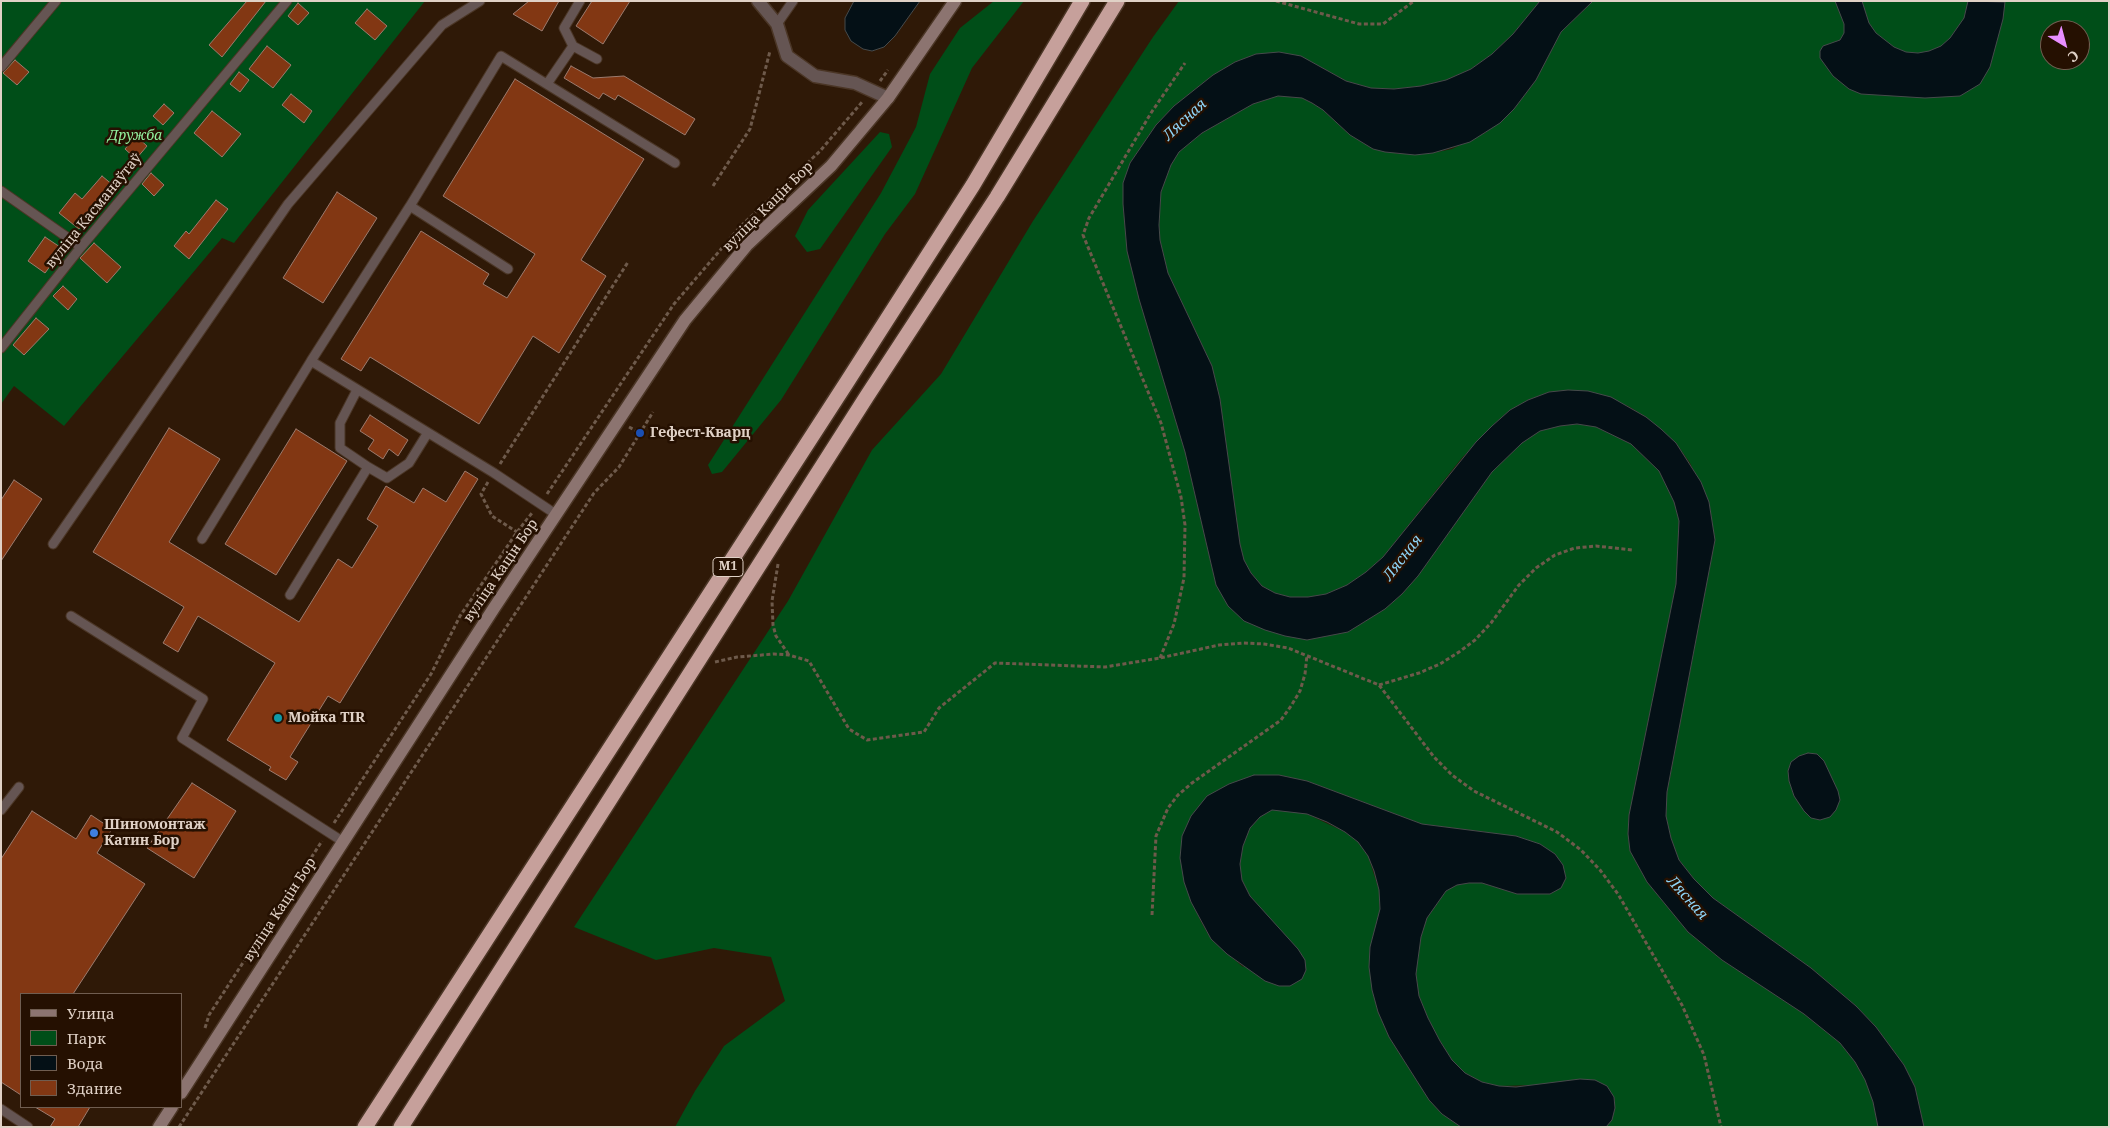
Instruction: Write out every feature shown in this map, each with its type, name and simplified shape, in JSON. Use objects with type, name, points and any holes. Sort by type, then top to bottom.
[{"type":"highway","name":"М1","points":[[365,1127],[848,382],[972,185],[1082,1]]},
{"type":"highway","name":"М1","points":[[401,1127],[996,197],[1117,1]]},
{"type":"main road","name":"вуліца Кацін Бор","points":[[182,1090],[494,608],[685,320],[747,245],[831,166],[888,98],[955,1]]},
{"type":"main road","points":[[159,1127],[171,1108]]},
{"type":"street","points":[[758,1],[777,24],[787,56],[815,76],[855,83],[888,98]]},
{"type":"lane","points":[[1,67],[56,1]]},
{"type":"lane","name":"вуліца Касманаўтаў","points":[[1,348],[81,247],[287,1]]},
{"type":"lane","points":[[53,544],[288,204],[442,24],[480,1]]},
{"type":"lane","points":[[580,1],[564,28],[574,46],[597,59]]},
{"type":"lane","points":[[777,24],[793,1]]},
{"type":"lane","points":[[546,84],[574,46]]},
{"type":"lane","points":[[202,539],[311,361],[410,206],[501,56],[675,163]]},
{"type":"lane","points":[[1,191],[81,247]]},
{"type":"lane","points":[[410,206],[508,269]]},
{"type":"lane","points":[[311,361],[557,515]]},
{"type":"lane","points":[[358,390],[340,423],[340,448],[368,467],[386,478],[409,462],[427,434]]},
{"type":"lane","points":[[290,595],[368,467]]},
{"type":"lane","points":[[71,616],[203,699],[182,738],[342,841]]},
{"type":"lane","points":[[1,810],[19,787]]},
{"type":"lane","points":[[1,1109],[28,1127]]},
{"type":"path","points":[[1276,1],[1359,24],[1383,24],[1414,1]]},
{"type":"path","points":[[713,186],[750,129],[777,24]]},
{"type":"path","points":[[1160,658],[1174,624],[1184,578],[1186,526],[1182,497],[1161,423],[1083,235],[1089,218],[1151,113],[1185,63]]},
{"type":"path","points":[[515,442],[628,262]]},
{"type":"path","points":[[179,1127],[594,493],[619,467],[653,412]]},
{"type":"path","points":[[1379,685],[1420,673],[1440,664],[1459,652],[1475,640],[1491,624],[1519,585],[1536,568],[1555,555],[1575,548],[1596,546],[1632,550]]},
{"type":"path","points":[[779,563],[772,601],[772,625],[776,636],[789,655]]},
{"type":"path","points":[[693,669],[737,657],[774,654],[789,655],[809,662],[849,729],[867,740],[924,732],[939,708],[995,663],[1105,667],[1219,646],[1243,643],[1264,644],[1288,648],[1379,685],[1428,749],[1452,775],[1482,795],[1557,832],[1581,850],[1600,870],[1618,894],[1682,1005],[1704,1055],[1721,1127]]},
{"type":"path","points":[[1152,915],[1156,836],[1168,808],[1178,795],[1192,783],[1281,720],[1292,706],[1300,690],[1305,674],[1307,655]]},
{"type":"green space","name":"Дружба","points":[[1,1],[425,1],[234,243],[222,238],[64,426],[14,386],[1,404]]},
{"type":"green space","points":[[994,1],[1024,1],[972,68],[915,194],[885,234],[781,400],[722,472],[712,474],[708,465],[881,193],[916,127],[930,74],[960,28]]},
{"type":"green space","points":[[1179,1],[1540,1],[1513,34],[1492,54],[1471,69],[1446,80],[1421,86],[1394,89],[1371,88],[1346,81],[1323,68],[1256,54],[1235,62],[1213,75],[1174,106],[1156,125],[1130,163],[1123,204],[1127,251],[1139,299],[1185,452],[1216,585],[1307,640],[1348,632],[1385,609],[1402,594],[1418,576],[1492,472],[1522,443],[1540,431],[1577,424],[1596,427],[1631,444],[1659,471],[1674,502],[1679,521],[1676,584],[1629,815],[1628,834],[1630,851],[1647,882],[1688,932],[1722,960],[1804,1014],[1840,1043],[1855,1062],[1865,1080],[1873,1102],[1878,1127],[1606,1127],[1612,1120],[1615,1108],[1614,1097],[1580,1079],[1537,1085],[1499,1086],[1482,1082],[1465,1073],[1452,1060],[1440,1041],[1419,996],[1416,974],[1421,937],[1427,918],[1446,891],[1457,885],[1482,883],[1517,894],[1550,894],[1486,832],[1422,824],[1307,781],[1279,775],[1254,775],[1184,882],[1201,922],[1211,939],[1243,967],[1279,930],[1250,896],[1242,880],[1240,865],[1243,846],[1250,828],[1260,817],[1272,810],[1287,810],[1307,814],[1345,832],[1358,842],[1368,856],[1379,890],[1380,909],[1372,990],[1378,1012],[1389,1037],[1429,1100],[1442,1114],[1461,1127],[675,1127],[695,1091],[724,1046],[785,1001],[771,957],[714,948],[656,960],[574,927],[788,601],[872,450],[941,374],[1033,221],[1153,37]]},
{"type":"green space","points":[[1593,1],[2109,1],[2109,1127],[1924,1127],[1915,1087],[1904,1065],[1876,1027],[1856,1006],[1811,968],[1713,898],[1679,860],[1666,816],[1667,793],[1715,540],[1709,502],[1690,463],[1676,443],[1646,417],[1628,406],[1568,390],[1549,392],[1528,400],[1510,410],[1492,426],[1461,459],[1383,557],[1347,585],[1326,594],[1290,597],[1275,593],[1262,586],[1251,573],[1244,560],[1240,544],[1220,399],[1212,366],[1168,273],[1160,240],[1161,192],[1171,165],[1179,152],[1202,133],[1253,104],[1278,96],[1302,98],[1312,103],[1323,110],[1350,135],[1373,149],[1400,154],[1433,153],[1452,149],[1485,133],[1514,109],[1536,80],[1561,32]]},
{"type":"green space","points":[[880,132],[889,134],[892,147],[820,249],[807,252],[795,236],[808,210]]},
{"type":"water","points":[[854,1],[920,1],[895,36],[884,47],[872,51],[863,49],[851,41],[845,30],[845,18]]},
{"type":"water","name":"Лясная","points":[[1540,1],[1593,1],[1561,32],[1536,80],[1514,109],[1500,123],[1470,142],[1433,153],[1415,155],[1385,152],[1373,149],[1350,135],[1323,110],[1312,103],[1302,98],[1278,96],[1253,104],[1202,133],[1179,152],[1171,165],[1161,192],[1160,240],[1168,273],[1212,366],[1220,399],[1240,544],[1244,560],[1251,573],[1262,586],[1275,593],[1290,597],[1326,594],[1347,585],[1383,557],[1476,442],[1492,426],[1510,410],[1528,400],[1549,392],[1568,390],[1588,391],[1611,397],[1646,417],[1661,429],[1676,443],[1701,482],[1709,502],[1715,540],[1667,792],[1666,816],[1679,860],[1713,898],[1811,968],[1856,1006],[1876,1027],[1904,1065],[1915,1087],[1924,1127],[1878,1127],[1873,1102],[1865,1080],[1855,1062],[1840,1043],[1804,1014],[1722,960],[1688,932],[1647,882],[1630,851],[1628,834],[1629,815],[1676,584],[1679,521],[1674,502],[1659,471],[1631,444],[1596,427],[1577,424],[1540,431],[1522,443],[1492,472],[1418,576],[1402,594],[1385,609],[1348,632],[1307,640],[1265,630],[1244,621],[1228,606],[1216,585],[1185,452],[1139,299],[1127,251],[1123,183],[1130,163],[1156,125],[1174,106],[1213,75],[1235,62],[1256,54],[1279,52],[1301,56],[1346,81],[1371,88],[1394,89],[1421,86],[1446,80],[1471,69],[1492,54],[1513,34]]},
{"type":"water","points":[[1835,1],[1862,1],[1869,23],[1876,33],[1894,47],[1906,52],[1918,53],[1941,46],[1950,38],[1964,18],[1968,1],[2005,2],[2003,19],[1990,67],[1980,84],[1960,96],[1925,98],[1861,94],[1849,89],[1833,76],[1820,58],[1820,51],[1823,46],[1840,40],[1844,33],[1844,24]]},
{"type":"water","points":[[1808,753],[1817,754],[1824,761],[1838,791],[1840,800],[1836,810],[1830,817],[1820,820],[1811,818],[1804,811],[1794,796],[1789,781],[1788,771],[1791,762],[1799,756]]},
{"type":"water","points":[[1254,775],[1279,775],[1307,781],[1422,824],[1516,836],[1540,844],[1555,854],[1563,865],[1566,878],[1561,888],[1550,894],[1517,894],[1482,883],[1457,885],[1446,891],[1427,918],[1421,937],[1416,974],[1419,996],[1440,1041],[1452,1060],[1465,1073],[1482,1082],[1516,1087],[1580,1079],[1595,1080],[1607,1086],[1614,1097],[1615,1108],[1612,1120],[1606,1127],[1461,1127],[1442,1114],[1429,1100],[1389,1037],[1378,1012],[1372,990],[1369,967],[1370,947],[1380,909],[1379,890],[1374,871],[1368,856],[1358,842],[1327,822],[1307,814],[1272,810],[1260,817],[1250,828],[1243,846],[1240,864],[1242,880],[1250,896],[1298,949],[1305,960],[1306,970],[1302,979],[1290,986],[1279,986],[1265,981],[1227,954],[1211,939],[1191,902],[1184,882],[1180,858],[1182,836],[1191,816],[1207,796],[1229,784]]},
{"type":"building","points":[[247,1],[266,1],[222,57],[209,45]]},
{"type":"building","points":[[529,1],[559,1],[542,31],[513,14]]},
{"type":"building","points":[[592,1],[630,1],[603,44],[576,26]]},
{"type":"building","points":[[298,3],[309,13],[298,25],[288,16]]},
{"type":"building","points":[[367,9],[387,26],[375,40],[355,23]]},
{"type":"building","points":[[267,46],[291,65],[273,88],[249,69]]},
{"type":"building","points":[[15,60],[29,72],[17,85],[3,73]]},
{"type":"building","points":[[571,66],[593,78],[624,76],[695,119],[685,135],[618,95],[615,100],[603,93],[599,99],[564,78]]},
{"type":"building","points":[[239,72],[249,80],[240,92],[230,84]]},
{"type":"building","points":[[515,79],[644,159],[581,260],[606,276],[559,353],[533,336],[479,424],[370,357],[361,371],[341,359],[421,231],[489,274],[483,284],[507,298],[535,254],[443,196]]},
{"type":"building","points":[[291,94],[312,111],[304,123],[282,105]]},
{"type":"building","points":[[164,104],[174,113],[163,125],[153,116]]},
{"type":"building","points":[[212,111],[241,134],[222,157],[194,133]]},
{"type":"building","points":[[136,136],[147,146],[136,159],[125,149]]},
{"type":"building","points":[[151,173],[164,185],[154,196],[142,184]]},
{"type":"building","points":[[102,176],[114,186],[79,229],[59,213],[75,193],[82,199]]},
{"type":"building","points":[[337,192],[377,218],[323,303],[283,278]]},
{"type":"building","points":[[216,200],[228,209],[189,259],[174,246],[186,231],[189,234]]},
{"type":"building","points":[[45,237],[63,249],[45,273],[28,261]]},
{"type":"building","points":[[94,243],[121,267],[107,283],[80,258]]},
{"type":"building","points":[[63,286],[77,299],[68,310],[53,296]]},
{"type":"building","points":[[36,318],[49,329],[24,355],[13,345]]},
{"type":"building","points":[[370,415],[408,440],[398,456],[389,449],[383,459],[368,449],[374,440],[360,431]]},
{"type":"building","points":[[169,428],[220,459],[169,542],[299,622],[338,559],[352,568],[378,526],[367,519],[386,486],[414,503],[423,488],[446,502],[465,471],[478,479],[340,703],[328,696],[290,757],[298,762],[286,780],[269,770],[271,767],[227,740],[275,663],[198,616],[178,652],[163,643],[184,607],[93,552]]},
{"type":"building","points":[[296,429],[347,461],[276,575],[225,544]]},
{"type":"building","points":[[14,480],[42,499],[1,561],[1,500]]},
{"type":"building","points":[[192,783],[236,811],[194,878],[147,848]]},
{"type":"building","points":[[32,811],[76,839],[91,815],[112,829],[97,853],[145,884],[74,993],[20,993],[20,1094],[1,1082],[1,859]]},
{"type":"building","points":[[37,1108],[89,1108],[78,1127],[50,1127],[55,1119]]},
{"type":"place","name":"Гефест-Кварц","points":[[640,433]]},
{"type":"place","name":"Мойка TIR","points":[[278,718]]},
{"type":"place","name":"Шиномонтаж Катин Бор","points":[[94,833]]}]
